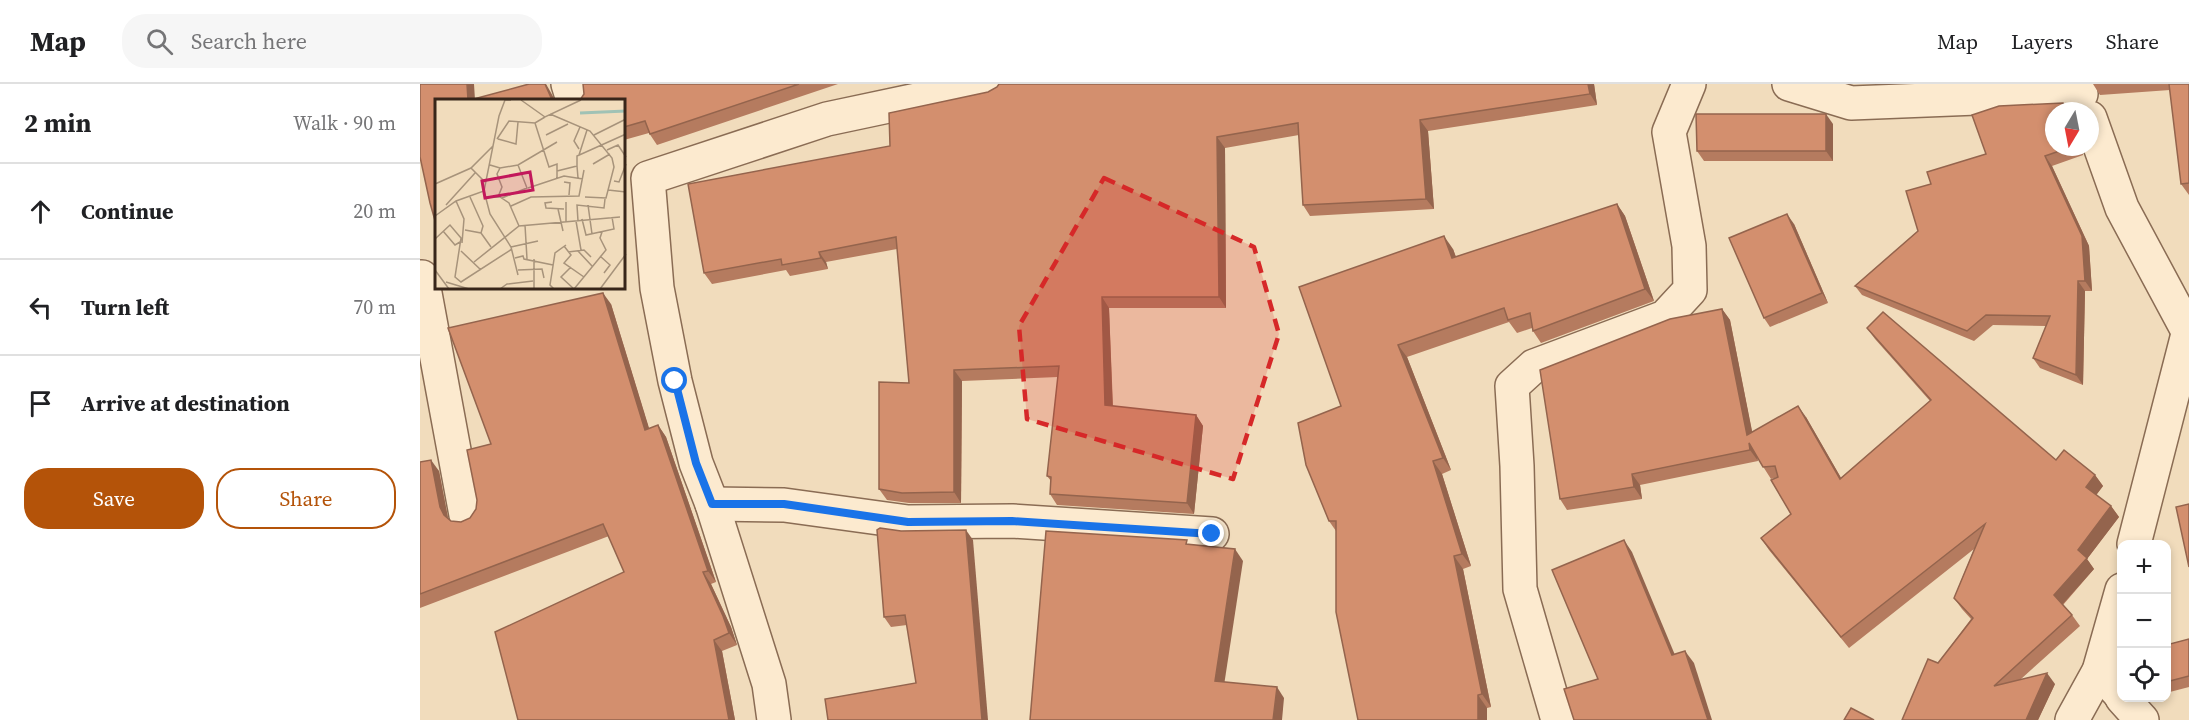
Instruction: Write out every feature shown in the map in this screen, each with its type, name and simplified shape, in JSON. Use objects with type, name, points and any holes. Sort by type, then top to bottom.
[{"type":"street","points":[[568,84],[573,99]]},
{"type":"street","points":[[774,720],[769,684],[712,504],[696,463],[675,381],[636,182],[827,119],[992,84]]},
{"type":"street","points":[[1558,720],[1520,589],[1517,466],[1512,386],[1534,366],[1665,317],[1690,290],[1689,246],[1669,132],[1689,84]]},
{"type":"street","points":[[1789,84],[1851,103],[2045,102]]},
{"type":"street","points":[[2099,142],[2122,208],[2188,331],[2135,540]]},
{"type":"street","points":[[426,275],[466,515]]},
{"type":"street","points":[[712,504],[784,504],[908,522],[1012,521],[1212,534]]},
{"type":"street","points":[[2072,720],[2099,671],[2120,594]]},
{"type":"street","points":[[2099,671],[2117,691]]},
{"type":"street","points":[[2126,702],[2142,720]]},
{"type":"highlighted area","points":[[1104,178],[1254,247],[1279,334],[1233,479],[1027,419],[1019,326]]},
{"type":"building","points":[[420,84],[467,84],[468,99],[435,99],[435,220],[420,157]]},
{"type":"building","points":[[529,84],[545,84],[552,99],[474,99]]},
{"type":"building","points":[[583,84],[799,84],[650,134],[645,121],[626,126],[626,99],[581,99],[584,94]]},
{"type":"building","points":[[999,84],[1588,84],[1590,94],[1420,120],[1426,199],[1303,205],[1298,123],[1217,137],[1219,297],[1102,297],[1105,405],[1196,415],[1187,503],[1050,494],[1051,477],[1047,476],[1059,366],[954,370],[954,492],[902,493],[879,489],[879,382],[909,383],[896,237],[819,252],[821,258],[782,265],[781,259],[704,273],[688,184],[890,146],[889,113],[988,92]]},
{"type":"building","points":[[2169,84],[2189,84],[2189,183],[2181,184]]},
{"type":"building","points":[[2045,104],[2045,156],[2082,236],[2085,281],[2078,281],[2076,375],[2033,358],[2050,316],[1986,315],[1967,331],[1855,286],[1918,231],[1906,191],[1931,184],[1927,172],[1986,154],[1972,115],[1999,106]]},
{"type":"building","points":[[1696,114],[1826,114],[1826,151],[1697,151]]},
{"type":"building","points":[[1617,204],[1645,289],[1533,331],[1530,313],[1508,320],[1504,308],[1398,345],[1443,458],[1433,461],[1462,554],[1454,556],[1482,694],[1478,695],[1478,720],[1358,720],[1336,612],[1336,521],[1329,521],[1306,465],[1298,423],[1341,406],[1299,287],[1444,236],[1452,258]]},
{"type":"building","points":[[1787,214],[1822,293],[1764,318],[1729,238]]},
{"type":"building","points":[[603,293],[645,430],[658,425],[708,571],[703,572],[729,633],[714,640],[729,720],[518,720],[495,632],[624,572],[603,524],[420,594],[420,462],[431,460],[440,507],[451,521],[461,522],[470,518],[476,509],[477,500],[467,450],[491,444],[448,328]]},
{"type":"building","points":[[1722,309],[1747,435],[1798,406],[1840,479],[1931,400],[1867,328],[1883,312],[2056,460],[2064,450],[2095,475],[2086,487],[2111,506],[2078,550],[2087,558],[2054,595],[2072,615],[1994,686],[2047,673],[2026,720],[1902,720],[1928,659],[1938,663],[1973,618],[1954,598],[1985,524],[1841,637],[1761,538],[1791,514],[1771,480],[1778,477],[1775,466],[1763,467],[1749,443],[1750,450],[1632,474],[1634,487],[1560,499],[1540,370],[1670,319]]},
{"type":"building","points":[[2189,504],[2189,567],[2176,507]]},
{"type":"building","points":[[880,528],[901,531],[966,530],[982,720],[828,720],[825,699],[916,683],[905,615],[884,617],[877,530]]},
{"type":"building","points":[[1046,531],[1187,540],[1186,544],[1235,549],[1215,681],[1277,687],[1273,720],[1030,720]]},
{"type":"building","points":[[1624,540],[1672,655],[1685,651],[1708,720],[1574,720],[1564,689],[1598,679],[1552,570]]},
{"type":"building","points":[[2189,639],[2189,676],[2171,681],[2171,648],[2171,644]]},
{"type":"building","points":[[1851,708],[1874,720],[1844,720]]},
{"type":"route","points":[[675,381],[696,463],[712,504],[784,504],[908,522],[1012,521],[1212,534]]}]
